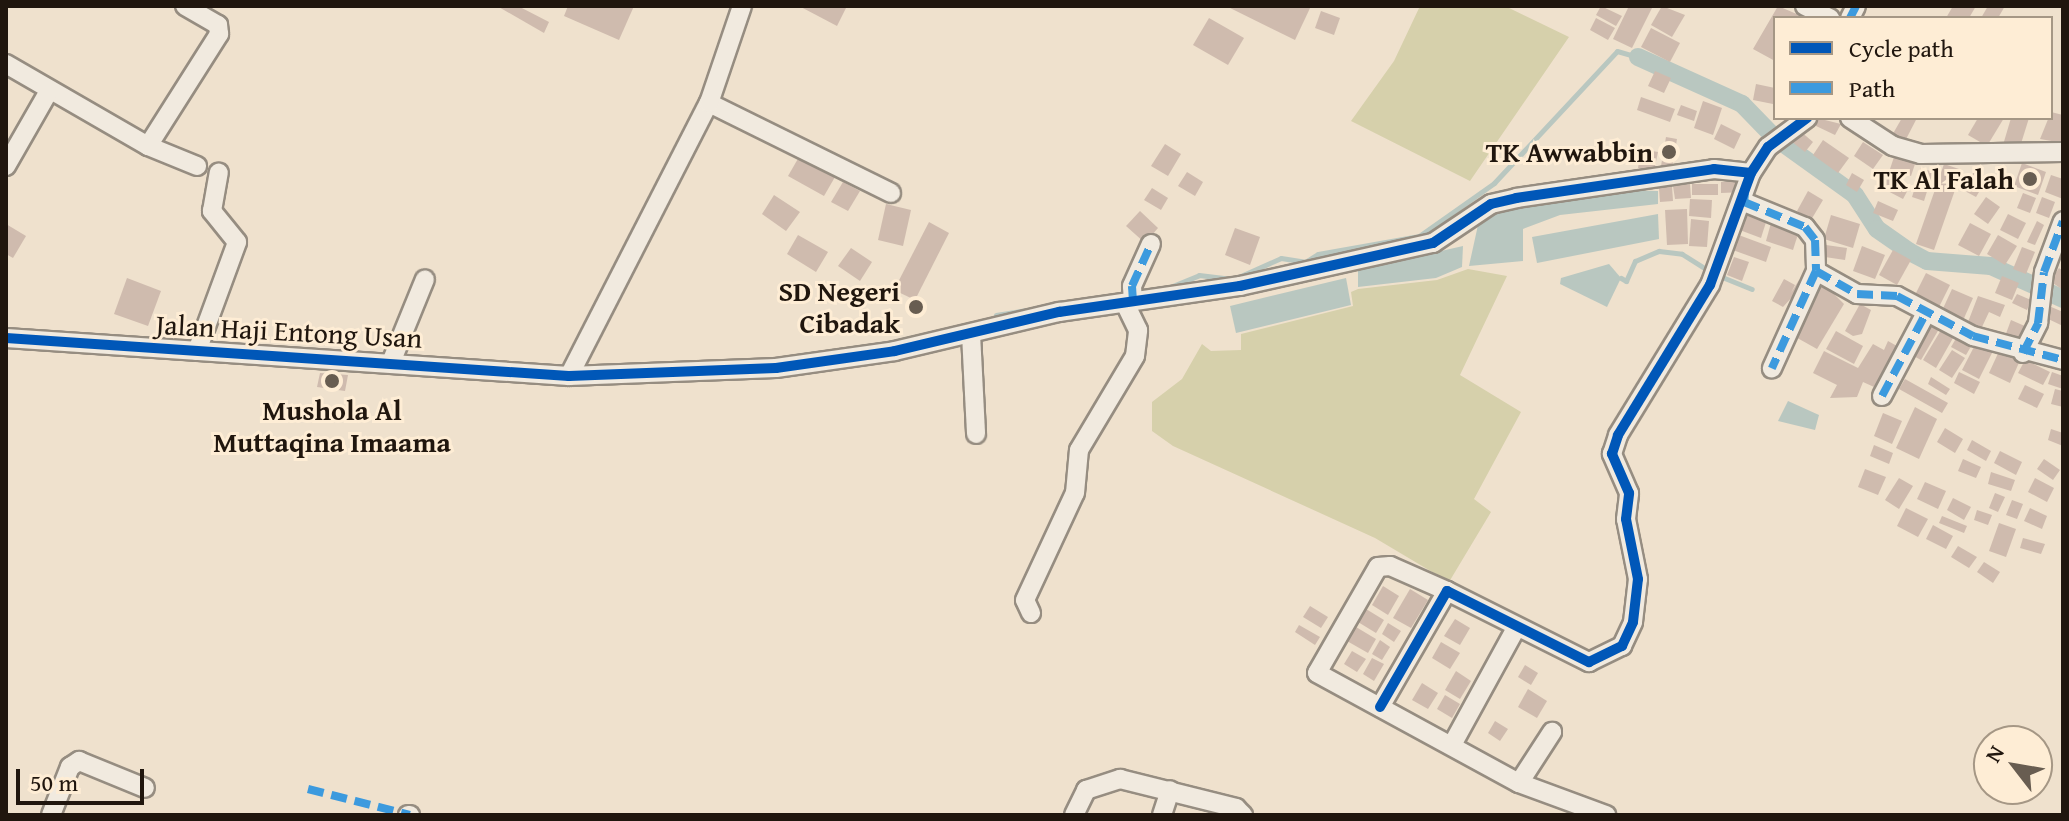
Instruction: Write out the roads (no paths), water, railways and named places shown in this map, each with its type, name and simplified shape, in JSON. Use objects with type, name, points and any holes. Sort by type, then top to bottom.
[{"type":"street","points":[[148,146],[219,34],[218,25],[185,6]]},
{"type":"street","points":[[569,376],[709,103],[742,6]]},
{"type":"street","points":[[1805,6],[1826,16]]},
{"type":"street","points":[[6,64],[148,146],[197,166]]},
{"type":"street","points":[[6,166],[49,91]]},
{"type":"street","points":[[709,103],[891,193]]},
{"type":"street","points":[[1606,815],[1519,783],[1324,678],[1316,667],[1369,573],[1390,566],[1589,662],[1610,655],[1630,635],[1637,570],[1626,519],[1629,493],[1612,454],[1710,285],[1744,202],[1751,173],[1774,143],[1804,120]]},
{"type":"street","points":[[1853,120],[1893,146],[1921,154],[2063,152]]},
{"type":"street","name":"Jalan Haji Entong Usan","points":[[6,338],[392,360],[569,376],[776,368],[971,334],[1017,320],[1131,296],[1240,286],[1433,243],[1491,204],[1516,198],[1714,169],[1751,173]]},
{"type":"street","points":[[197,351],[237,242],[212,211],[219,173]]},
{"type":"street","points":[[1744,202],[1805,227],[1815,240],[1816,271],[1772,368]]},
{"type":"street","points":[[2023,353],[2038,323],[2044,272],[2063,221]]},
{"type":"street","points":[[1031,613],[1025,600],[1075,493],[1079,450],[1135,356],[1138,330],[1131,296],[1151,244]]},
{"type":"street","points":[[1816,271],[1857,294],[1897,296],[1926,313],[2023,353],[2063,360]]},
{"type":"street","points":[[392,360],[425,279]]},
{"type":"street","points":[[1882,396],[1926,313]]},
{"type":"street","points":[[971,334],[976,434]]},
{"type":"street","points":[[1380,707],[1447,591]]},
{"type":"street","points":[[1452,745],[1516,628]]},
{"type":"street","points":[[1519,783],[1552,732]]},
{"type":"street","points":[[51,815],[70,767],[79,761],[145,788]]},
{"type":"street","points":[[1074,815],[1096,782],[1120,779],[1170,790],[1243,815]]},
{"type":"street","points":[[1162,815],[1170,790]]},
{"type":"waterway","points":[[996,315],[1170,287],[1199,275],[1234,279],[1281,258],[1305,262],[1318,254],[1419,236],[1494,183],[1617,51],[1638,57]]},
{"type":"waterway","points":[[1638,57],[1742,104],[1773,136],[1855,195],[1877,229],[1910,252],[1927,261],[1991,266],[2038,287]]},
{"type":"waterway","points":[[1621,278],[1626,281],[1635,261],[1659,251],[1682,254],[1711,272]]},
{"type":"waterway","points":[[1722,277],[1752,289]]},
{"type":"waterway","points":[[2048,292],[2063,299]]},
{"type":"place","name":"TK Awwabbin","points":[[1669,152]]},
{"type":"place","name":"TK Al Falah","points":[[2030,179]]},
{"type":"place","name":"SD Negeri Cibadak","points":[[916,307]]},
{"type":"place","name":"Mushola Al Muttaqina Imaama","points":[[332,381]]}]
